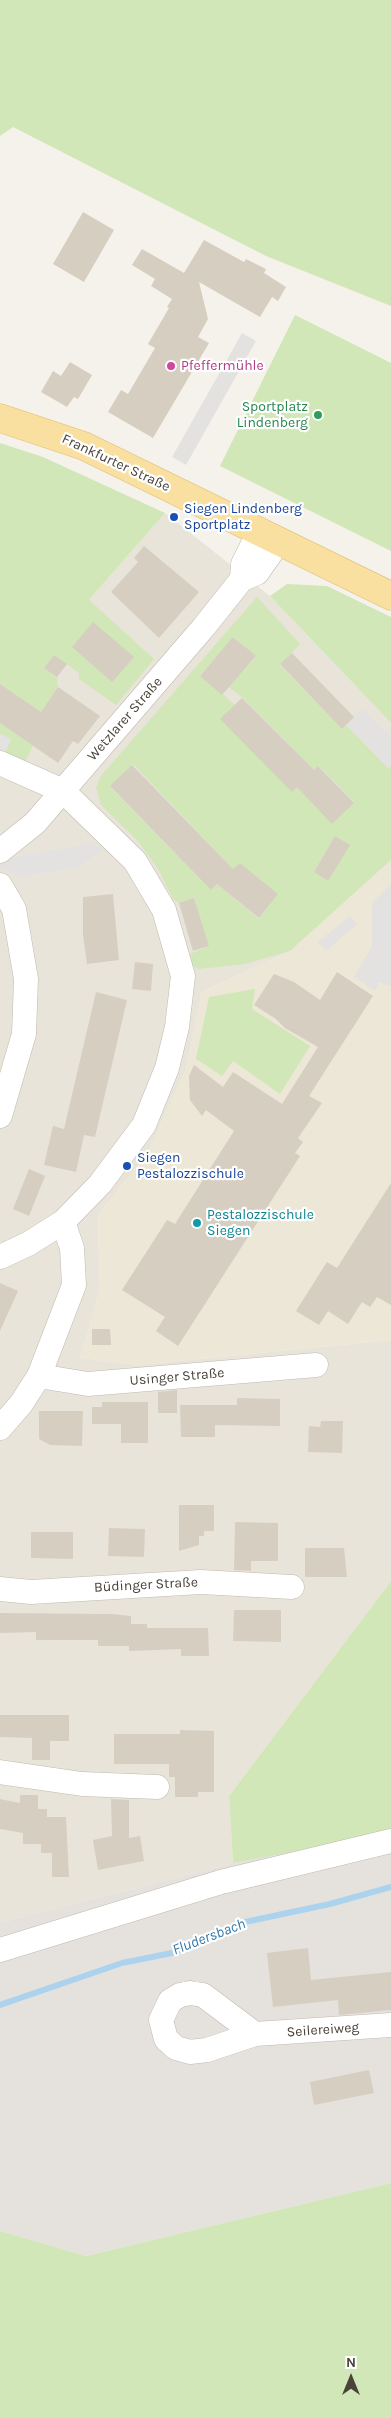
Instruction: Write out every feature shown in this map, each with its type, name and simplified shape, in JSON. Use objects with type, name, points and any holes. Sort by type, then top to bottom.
[{"type":"main road","name":"Frankfurter Straße","points":[[0,418],[84,446],[270,535],[391,596]]},
{"type":"street","name":"Wetzlarer Straße","points":[[0,851],[35,823],[63,791],[242,579],[243,564],[270,535]]},
{"type":"street","points":[[0,763],[63,791],[135,861],[164,910],[183,976],[177,1027],[167,1068],[144,1125],[100,1184],[63,1222],[28,1244],[0,1257]]},
{"type":"street","points":[[0,885],[14,909],[26,979],[24,1034],[0,1116]]},
{"type":"street","points":[[0,1428],[21,1404],[39,1376],[74,1285],[72,1248],[63,1222]]},
{"type":"street","name":"Usinger Straße","points":[[39,1376],[88,1384],[316,1365]]},
{"type":"street","name":"Büdinger Straße","points":[[0,1589],[31,1592],[201,1582],[292,1587]]},
{"type":"street","points":[[0,1772],[82,1784],[157,1787]]},
{"type":"street","points":[[0,1950],[222,1882],[391,1841]]},
{"type":"street","name":"Seilereiweg","points":[[255,2034],[391,2025]]},
{"type":"shaded area","points":[[242,333],[256,341],[186,465],[172,457]]},
{"type":"shaded area","points":[[165,513],[270,596],[391,723],[391,860],[290,951],[202,992],[186,1070],[147,1154],[98,1216],[100,1290],[80,1358],[139,1365],[391,1340],[391,1581],[229,1796],[233,1863],[0,1923],[0,659],[29,669]]},
{"type":"shaded area","points":[[363,709],[391,738],[391,766],[389,769],[346,725]]},
{"type":"shaded area","points":[[0,734],[11,739],[5,753],[0,751]]},
{"type":"shaded area","points":[[92,843],[104,849],[78,867],[21,877],[0,869],[0,860]]},
{"type":"shaded area","points":[[391,860],[391,1340],[139,1365],[80,1358],[100,1290],[98,1216],[147,1154],[186,1070],[202,992],[290,951]]},
{"type":"shaded area","points":[[391,884],[391,986],[379,982],[375,991],[354,977],[372,946],[372,903]]},
{"type":"shaded area","points":[[350,916],[357,924],[326,951],[318,942]]},
{"type":"shaded area","points":[[381,1833],[391,1833],[391,2183],[86,2256],[0,2231],[0,1923],[233,1863]]},
{"type":"green space","points":[[0,0],[391,0],[391,306],[266,256],[13,127],[0,136]]},
{"type":"green space","name":"Sportplatz Lindenberg","points":[[295,315],[391,363],[391,551],[220,466]]},
{"type":"green space","points":[[0,443],[43,457],[165,513],[89,600],[154,659],[116,705],[79,679],[79,673],[54,655],[44,668],[57,677],[58,687],[49,700],[91,729],[88,730],[49,718],[0,684]]},
{"type":"green space","points":[[287,584],[327,586],[391,617],[391,723],[270,596]]},
{"type":"green space","points":[[257,597],[300,644],[280,665],[342,729],[346,725],[388,768],[391,766],[391,860],[290,951],[245,964],[199,969],[193,966],[190,954],[209,946],[194,898],[179,903],[173,899],[158,869],[138,841],[101,805],[96,788],[100,777]],"holes":[[[233,636],[256,657],[229,687],[243,698],[314,770],[319,766],[354,802],[332,823],[297,787],[235,705],[200,675],[234,638]],[[133,764],[233,869],[240,863],[278,894],[259,919],[217,884],[211,890],[111,788]],[[335,836],[349,845],[328,881],[314,872]]]},
{"type":"green space","points":[[0,723],[33,746],[25,762],[5,753],[11,739],[0,734]]},
{"type":"green space","points":[[255,989],[252,1009],[310,1046],[280,1094],[233,1061],[222,1076],[196,1059],[209,997]]},
{"type":"green space","points":[[391,1581],[391,1833],[233,1863],[229,1796]]},
{"type":"green space","points":[[391,2183],[391,2418],[0,2418],[0,2231],[86,2256]]},
{"type":"building","points":[[83,212],[114,230],[84,282],[53,264]]},
{"type":"building","points":[[204,240],[244,262],[246,259],[266,269],[264,273],[286,287],[278,301],[272,297],[260,317],[199,282],[208,319],[198,337],[209,343],[153,438],[108,412],[121,390],[128,394],[155,348],[148,344],[169,308],[167,307],[172,299],[151,286],[155,279],[132,265],[142,249],[184,273]]},
{"type":"building","points":[[70,362],[92,375],[78,399],[74,397],[67,407],[41,392],[53,371],[61,376]]},
{"type":"building","points":[[144,546],[199,592],[159,638],[111,592],[138,562],[134,558]]},
{"type":"building","points":[[93,622],[134,657],[112,682],[72,647]]},
{"type":"building","points":[[233,637],[256,656],[222,695],[200,676]]},
{"type":"building","points":[[292,653],[354,717],[342,729],[280,664]]},
{"type":"building","points":[[54,655],[67,664],[57,677],[44,668]]},
{"type":"building","points":[[0,684],[41,712],[58,687],[100,716],[78,744],[73,741],[58,763],[0,723]]},
{"type":"building","points":[[242,698],[314,770],[318,766],[354,803],[332,824],[297,787],[292,792],[220,719]]},
{"type":"building","points":[[132,765],[233,869],[240,863],[278,894],[259,918],[217,884],[211,890],[110,786]]},
{"type":"building","points":[[335,836],[350,845],[328,881],[314,872]]},
{"type":"building","points":[[113,894],[119,960],[87,964],[83,935],[83,897]]},
{"type":"building","points":[[194,898],[209,946],[193,951],[179,903]]},
{"type":"building","points":[[135,962],[153,964],[151,991],[132,989]]},
{"type":"building","points":[[337,972],[373,996],[309,1096],[322,1103],[298,1138],[303,1142],[295,1153],[300,1156],[178,1346],[156,1331],[165,1317],[122,1290],[167,1220],[175,1224],[234,1131],[206,1110],[202,1116],[190,1100],[189,1076],[194,1065],[223,1087],[233,1072],[282,1104],[318,1047],[285,1028],[276,1019],[254,1005],[274,974],[294,982],[320,1000]]},
{"type":"building","points":[[96,992],[127,1000],[95,1137],[84,1135],[76,1172],[44,1165],[53,1126],[64,1129]]},
{"type":"building","points":[[29,1169],[45,1176],[29,1216],[13,1209]]},
{"type":"building","points":[[391,1183],[391,1305],[377,1297],[370,1307],[362,1302],[348,1324],[328,1311],[319,1325],[296,1311],[327,1262],[337,1268]]},
{"type":"building","points":[[0,1283],[18,1291],[0,1331]]},
{"type":"building","points":[[92,1329],[110,1329],[111,1345],[92,1345]]},
{"type":"building","points":[[177,1390],[177,1413],[158,1413],[158,1392]]},
{"type":"building","points":[[237,1398],[280,1399],[280,1426],[215,1425],[215,1437],[181,1437],[180,1405],[237,1405]]},
{"type":"building","points":[[102,1402],[148,1402],[148,1443],[121,1443],[121,1424],[92,1424],[92,1407],[102,1407]]},
{"type":"building","points":[[39,1411],[83,1411],[82,1446],[50,1445],[39,1439]]},
{"type":"building","points":[[321,1421],[343,1421],[342,1453],[308,1452],[309,1426],[320,1427]]},
{"type":"building","points":[[179,1505],[214,1505],[214,1531],[204,1531],[204,1536],[199,1536],[199,1545],[179,1551]]},
{"type":"building","points":[[235,1522],[278,1523],[278,1561],[251,1561],[251,1571],[234,1570]]},
{"type":"building","points":[[109,1528],[145,1529],[144,1557],[108,1556]]},
{"type":"building","points":[[31,1532],[73,1532],[73,1559],[31,1558]]},
{"type":"building","points":[[305,1548],[344,1548],[347,1577],[305,1577]]},
{"type":"building","points":[[234,1610],[281,1610],[281,1642],[233,1641]]},
{"type":"building","points":[[0,1613],[112,1614],[131,1616],[131,1624],[147,1624],[147,1628],[208,1628],[209,1656],[181,1656],[181,1649],[129,1651],[129,1646],[98,1646],[98,1640],[36,1640],[36,1632],[0,1633]]},
{"type":"building","points":[[0,1715],[69,1715],[69,1741],[50,1741],[50,1760],[32,1760],[32,1738],[0,1737]]},
{"type":"building","points":[[180,1730],[214,1731],[214,1792],[198,1792],[198,1797],[175,1797],[175,1777],[169,1777],[169,1764],[114,1764],[114,1734],[180,1734]]},
{"type":"building","points":[[20,1795],[38,1795],[38,1809],[47,1809],[47,1817],[66,1817],[69,1877],[52,1877],[52,1853],[41,1853],[41,1844],[23,1844],[23,1833],[0,1829],[0,1799],[20,1803]]},
{"type":"building","points":[[111,1799],[129,1800],[129,1838],[140,1836],[144,1861],[98,1870],[93,1840],[112,1836]]},
{"type":"building","points":[[308,1948],[311,1980],[391,1972],[391,2010],[339,2015],[338,2000],[273,2007],[267,1953]]},
{"type":"building","points":[[369,2070],[374,2093],[314,2105],[310,2082]]},
{"type":"waterway","name":"Fludersbach","points":[[0,2005],[122,1963],[172,1953],[245,1922],[330,1904],[391,1887]]},
{"type":"place","name":"Pfeffermühle","points":[[171,366]]},
{"type":"place","name":"Sportplatz Lindenberg","points":[[318,415]]},
{"type":"place","name":"Siegen Lindenberg Sportplatz","points":[[174,517]]},
{"type":"place","name":"Siegen Pestalozzischule","points":[[127,1166]]},
{"type":"place","name":"Pestalozzischule Siegen","points":[[197,1223]]}]
